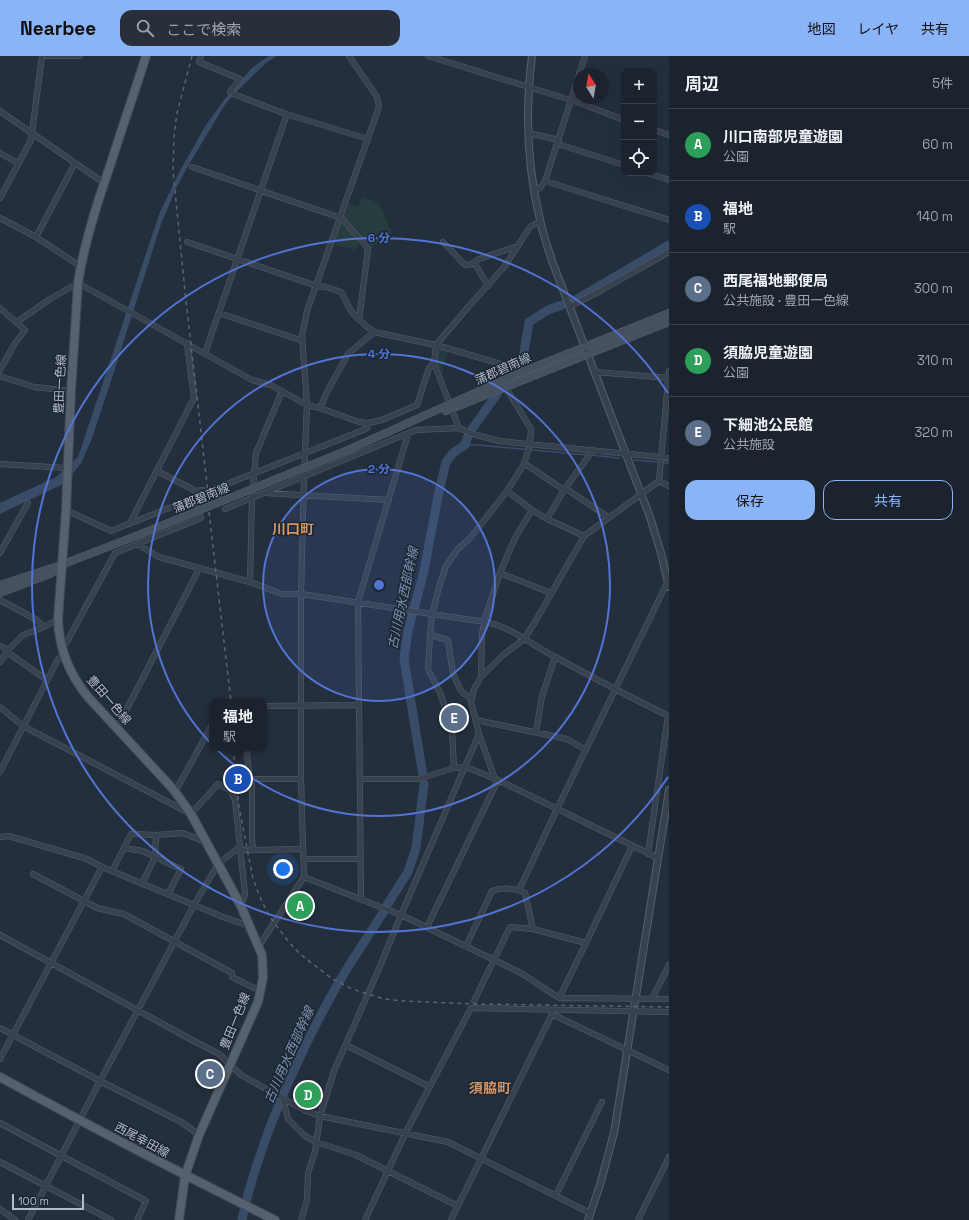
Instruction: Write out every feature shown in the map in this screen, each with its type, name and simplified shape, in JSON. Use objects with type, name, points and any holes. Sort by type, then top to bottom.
[{"type":"main road","name":"豊田一色線","points":[[146,56],[104,183],[80,266],[71,391],[66,510],[61,565],[58,628],[64,656],[71,673],[83,691],[175,792],[191,814],[241,906],[262,955],[263,978],[258,1002],[200,1135],[185,1176],[179,1220]]},
{"type":"main road","name":"蒲郡碧南線","points":[[451,407],[517,374],[669,313]]},
{"type":"main road","name":"蒲郡碧南線","points":[[0,585],[137,540],[451,407],[506,388],[669,322]]},
{"type":"main road","name":"蒲郡碧南線","points":[[0,593],[50,574],[61,565]]},
{"type":"main road","name":"西尾幸田線","points":[[0,1077],[185,1176],[275,1220]]},
{"type":"street","points":[[0,198],[31,140],[42,56]]},
{"type":"street","points":[[47,56],[80,56]]},
{"type":"street","points":[[201,56],[199,62],[240,79],[230,92],[236,95],[286,114],[368,139]]},
{"type":"street","points":[[259,946],[304,877],[301,779],[301,594],[307,405],[302,336],[307,311],[379,107],[377,97],[349,56]]},
{"type":"street","points":[[428,56],[570,101],[621,119]]},
{"type":"street","points":[[519,890],[557,809],[669,583],[661,552],[641,494],[552,261],[540,222],[530,167],[527,117],[532,56]]},
{"type":"street","points":[[581,68],[585,56]]},
{"type":"street","points":[[534,189],[540,188],[545,182],[559,142],[573,92]]},
{"type":"street","points":[[0,111],[104,183]]},
{"type":"street","points":[[205,353],[286,114]]},
{"type":"street","points":[[657,131],[669,135]]},
{"type":"street","points":[[528,133],[559,142],[621,164]]},
{"type":"street","points":[[0,153],[18,163]]},
{"type":"street","points":[[36,237],[75,163]]},
{"type":"street","points":[[192,167],[341,218],[368,249],[359,320]]},
{"type":"street","points":[[656,176],[669,180]]},
{"type":"street","points":[[545,182],[669,220]]},
{"type":"street","points":[[0,218],[36,237],[80,266]]},
{"type":"street","points":[[459,428],[434,363],[436,345],[506,266],[530,227],[540,222]]},
{"type":"street","points":[[187,242],[317,286],[341,292],[349,307],[359,320],[374,332],[436,345],[511,367],[517,372],[517,374]]},
{"type":"street","points":[[443,242],[465,265],[469,265],[479,259],[518,246]]},
{"type":"street","points":[[570,307],[669,252]]},
{"type":"street","points":[[474,262],[488,286]]},
{"type":"street","points":[[17,322],[50,299],[78,283],[252,380],[271,385],[307,405],[359,422],[368,423],[382,420],[417,404],[429,368],[434,363]]},
{"type":"street","points":[[0,308],[25,330],[14,343],[0,370]]},
{"type":"street","points":[[219,313],[300,340],[302,342]]},
{"type":"street","points":[[320,408],[329,388],[348,354],[374,332]]},
{"type":"street","points":[[130,523],[194,398],[187,344]]},
{"type":"street","points":[[427,927],[496,780],[480,734],[471,700],[474,689],[481,677],[503,655],[524,639],[584,536],[659,481],[669,371]]},
{"type":"street","points":[[595,372],[669,378]]},
{"type":"street","points":[[0,376],[34,386],[71,391]]},
{"type":"street","points":[[454,768],[452,731],[441,695],[428,669],[432,615],[439,586],[446,566],[457,550],[471,537],[507,491],[524,463],[529,445],[531,429],[506,388]]},
{"type":"street","points":[[250,582],[252,497],[256,453],[282,391]]},
{"type":"street","points":[[219,498],[214,489],[361,431],[367,428],[368,423]]},
{"type":"street","points":[[224,509],[416,430],[459,428],[498,442],[625,454],[661,460],[669,458]]},
{"type":"street","points":[[361,898],[358,602],[408,434]]},
{"type":"street","points":[[547,519],[564,490],[593,451]]},
{"type":"street","points":[[524,463],[608,517]]},
{"type":"street","points":[[0,464],[67,468]]},
{"type":"street","points":[[66,510],[110,531],[204,494],[203,490],[196,491],[156,471]]},
{"type":"street","points":[[659,481],[669,486]]},
{"type":"street","points":[[507,491],[532,510],[547,519],[584,536]]},
{"type":"street","points":[[262,493],[389,500]]},
{"type":"street","points":[[62,646],[67,642],[115,553],[137,540],[202,518],[192,498]]},
{"type":"street","points":[[0,553],[28,503]]},
{"type":"street","points":[[481,677],[482,635],[484,621],[500,573],[515,538],[532,510]]},
{"type":"street","points":[[137,540],[158,557],[250,582],[282,594],[301,594],[358,602],[432,615],[484,621],[503,626],[555,657],[616,690],[669,716],[648,854]]},
{"type":"street","points":[[117,728],[199,569]]},
{"type":"street","points":[[500,573],[551,593]]},
{"type":"street","points":[[0,600],[37,620],[44,627]]},
{"type":"street","points":[[0,662],[23,635],[44,627],[58,619]]},
{"type":"street","points":[[430,635],[448,640],[454,674],[461,692],[471,700]]},
{"type":"street","points":[[0,646],[47,680]]},
{"type":"street","points":[[0,772],[58,659],[64,656]]},
{"type":"street","points":[[536,732],[542,696],[555,657]]},
{"type":"street","points":[[267,706],[359,705]]},
{"type":"street","points":[[0,707],[23,726],[191,814],[218,784],[230,790],[236,800],[247,850],[245,894],[241,906]]},
{"type":"street","points":[[476,720],[567,739],[586,750]]},
{"type":"street","points":[[175,792],[209,731]]},
{"type":"street","points":[[301,1220],[307,1200],[308,1174],[315,1152],[320,1116],[334,1071],[480,734]]},
{"type":"street","points":[[246,751],[250,779],[252,779],[252,838],[247,850]]},
{"type":"street","points":[[360,779],[420,779],[454,768],[466,767],[658,858]]},
{"type":"street","points":[[252,779],[301,779]]},
{"type":"street","points":[[588,1220],[600,1185],[614,1133],[669,790]]},
{"type":"street","points":[[112,871],[131,834],[156,835],[183,833],[205,842]]},
{"type":"street","points":[[142,884],[156,857],[156,835]]},
{"type":"street","points":[[0,837],[9,836],[87,859],[142,884],[238,923],[249,926]]},
{"type":"street","points":[[559,998],[632,846]]},
{"type":"street","points":[[124,848],[143,851],[180,869],[168,894]]},
{"type":"street","points":[[28,1220],[100,1081],[194,905],[218,864],[237,848],[247,850],[303,849]]},
{"type":"street","points":[[304,859],[361,859]]},
{"type":"street","points":[[0,1059],[102,867]]},
{"type":"street","points":[[33,874],[97,908],[124,914],[232,973],[232,977],[260,991]]},
{"type":"street","points":[[304,877],[402,915],[521,973],[559,998],[669,999]]},
{"type":"street","points":[[466,946],[492,891],[499,888],[519,890],[525,893],[533,929]]},
{"type":"street","points":[[474,1001],[510,927],[533,929],[586,944]]},
{"type":"street","points":[[0,934],[219,1054],[241,1075],[304,1110],[320,1116],[406,1132],[448,1142],[590,1213]]},
{"type":"street","points":[[652,999],[669,965]]},
{"type":"street","points":[[365,1220],[406,1132],[471,1008],[551,1012],[669,1012]]},
{"type":"street","points":[[551,1012],[669,1070]]},
{"type":"street","points":[[451,1220],[551,1012]]},
{"type":"street","points":[[0,1028],[183,1123],[200,1135]]},
{"type":"street","points":[[346,1045],[430,1087]]},
{"type":"street","points":[[283,1098],[288,1119],[305,1136],[316,1142],[356,1155],[458,1206]]},
{"type":"street","points":[[556,1195],[602,1102]]},
{"type":"street","points":[[0,1123],[146,1201],[137,1220]]},
{"type":"street","points":[[638,1220],[669,1157]]},
{"type":"street","points":[[0,1162],[111,1220]]},
{"type":"street","points":[[0,1209],[14,1220]]},
{"type":"green space","points":[[362,197],[379,203],[392,233],[370,249],[344,218],[348,204],[358,206]]},
{"type":"green space","points":[[341,221],[360,241],[355,250],[334,244]]},
{"type":"green space","points":[[437,348],[448,351],[442,375],[436,357]]},
{"type":"green space","points":[[295,896],[312,904],[303,918],[287,909]]},
{"type":"green space","points":[[305,1086],[317,1090],[312,1104],[298,1100]]},
{"type":"water","points":[[269,56],[277,56],[267,62],[233,95],[224,106],[176,188],[161,224],[91,441],[81,463],[65,483],[0,514],[0,503],[56,477],[78,457],[160,212],[180,171],[206,125],[224,100],[252,68]]},
{"type":"waterway","name":"古川用水西部幹線","points":[[574,301],[669,245]]},
{"type":"waterway","name":"古川用水西部幹線","points":[[516,368],[523,359],[529,322],[548,310],[562,305]]},
{"type":"waterway","name":"古川用水西部幹線","points":[[472,429],[497,394]]},
{"type":"waterway","name":"古川用水西部幹線","points":[[423,776],[404,659],[408,631],[424,571],[446,462],[453,453],[465,445],[468,436]]},
{"type":"waterway","points":[[465,445],[587,455]]},
{"type":"waterway","points":[[591,455],[619,458]]},
{"type":"waterway","points":[[634,460],[659,462]]},
{"type":"waterway","points":[[663,463],[669,463]]},
{"type":"waterway","name":"古川用水西部幹線","points":[[387,905],[408,872],[416,848],[424,784]]},
{"type":"waterway","name":"古川用水西部幹線","points":[[242,1220],[251,1184],[270,1127],[298,1062],[336,987],[384,911]]},
{"type":"railway","points":[[192,56],[177,113],[174,136],[173,171],[209,502]]},
{"type":"railway","points":[[209,512],[231,699]]},
{"type":"railway","points":[[233,751],[239,807],[253,879],[260,897],[268,914],[288,941],[300,954],[331,978],[352,989],[384,999],[403,1001],[473,1004],[669,1007]]},
{"type":"place","name":"下細池公民館","points":[[454,718]]},
{"type":"place","name":"福地","points":[[238,779]]},
{"type":"place","name":"川口南部児童遊園","points":[[300,906]]},
{"type":"place","name":"西尾福地郵便局","points":[[210,1074]]},
{"type":"place","name":"須脇児童遊園","points":[[308,1095]]},
{"type":"district","name":"川口町","points":[[293,529]]},
{"type":"district","name":"須脇町","points":[[490,1088]]}]
